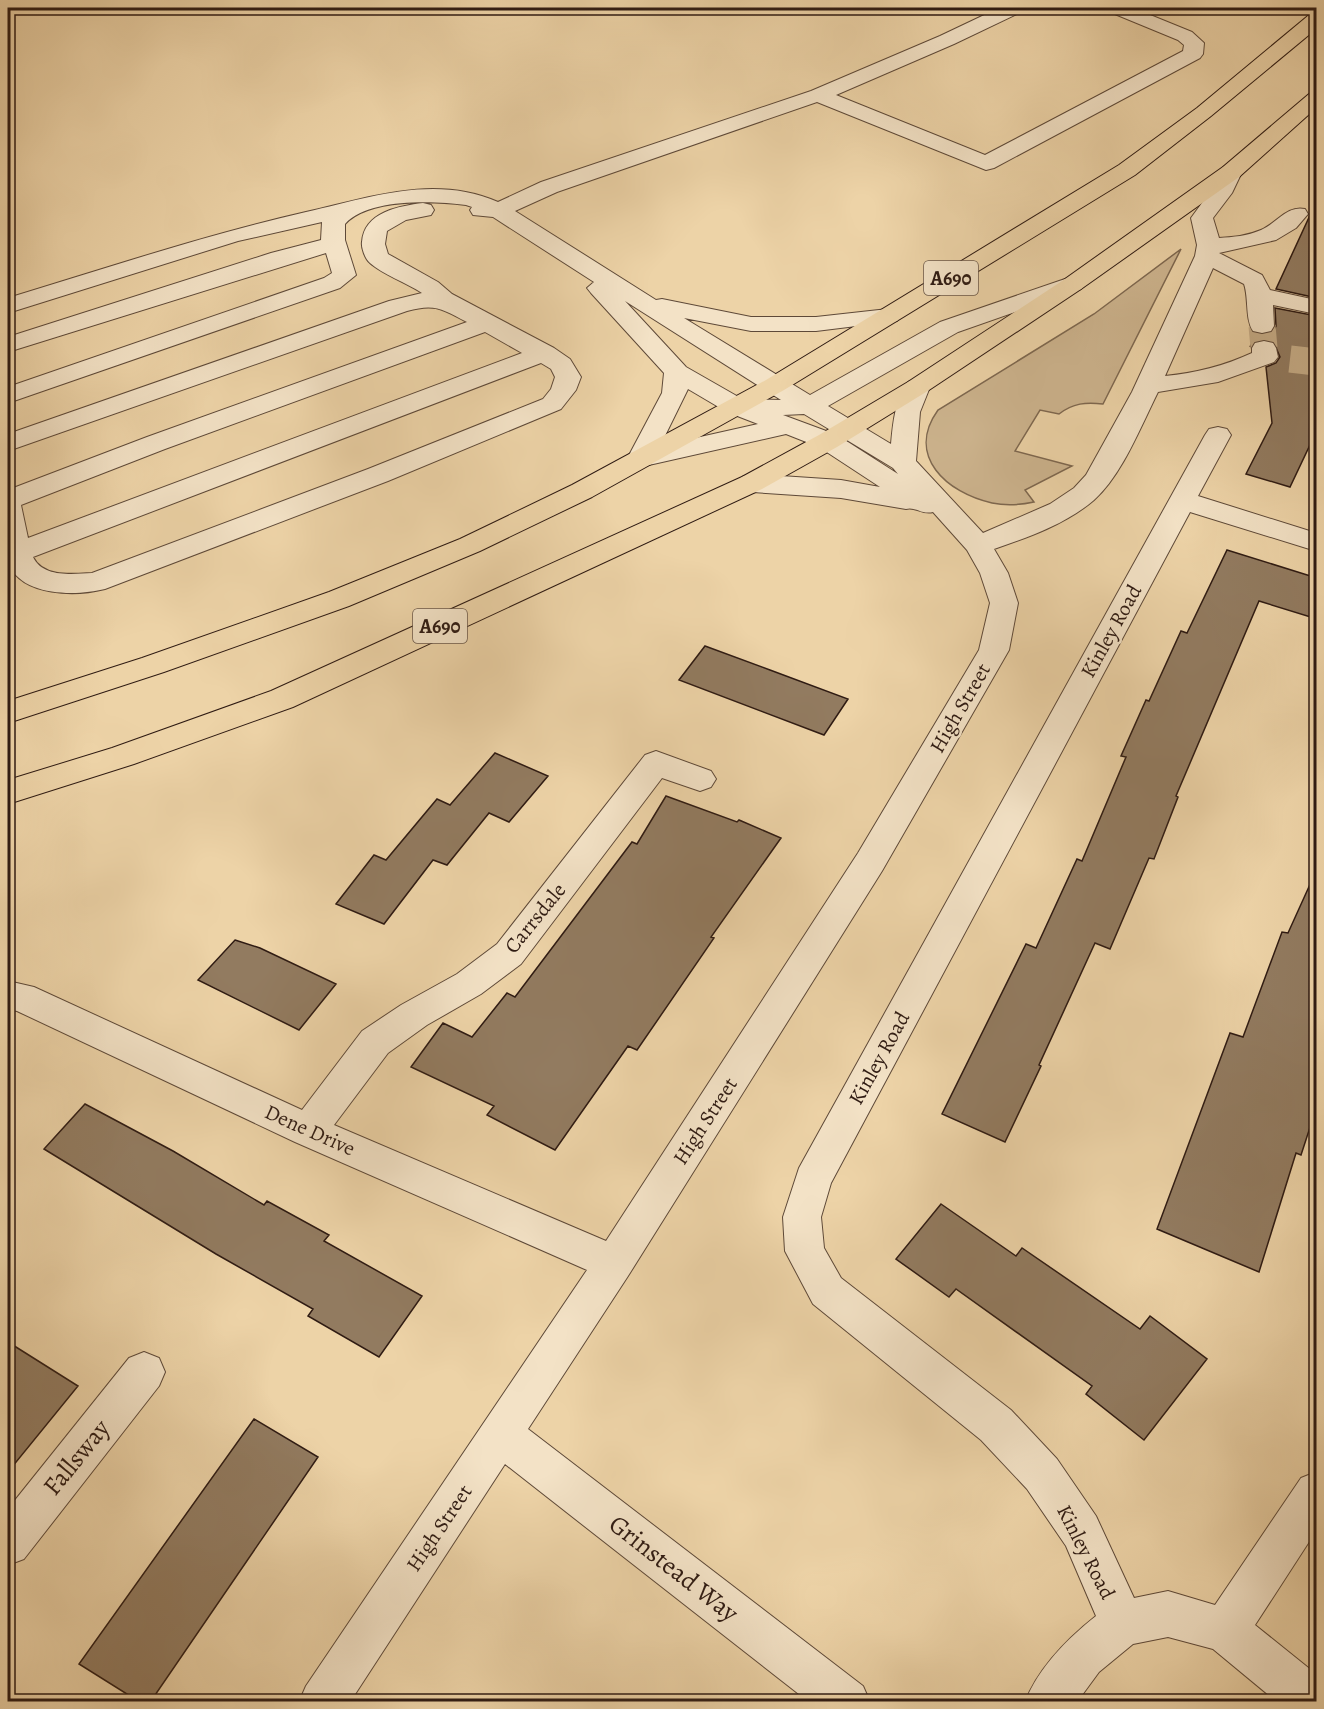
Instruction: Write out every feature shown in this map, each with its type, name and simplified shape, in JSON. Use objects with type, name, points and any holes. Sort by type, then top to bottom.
[{"type":"highway","name":"A690","points":[[8,712],[164,661],[339,599],[470,545],[582,491],[775,385],[1127,171],[1204,112],[1317,19]]},
{"type":"highway","name":"A690","points":[[8,792],[123,756],[282,699],[752,483],[839,435],[917,387],[1073,284],[1231,172],[1317,98]]},
{"type":"street","points":[[8,505],[18,552],[26,569],[44,579],[69,583],[95,582],[225,534],[552,404],[563,390],[568,377],[561,364],[545,353],[443,299],[430,287],[378,258],[373,244],[376,229],[388,218],[404,212],[498,210],[549,187],[818,94],[947,40],[1014,8]]},
{"type":"street","points":[[818,94],[986,164],[1193,54],[1194,43],[1185,36],[1117,8]]},
{"type":"street","points":[[1145,19],[1168,8]]},
{"type":"street","points":[[8,306],[232,236],[378,201],[435,196],[468,198],[498,210],[810,406],[839,435],[923,502],[968,534],[1023,529],[1084,494],[1101,474],[1151,385],[1208,250],[1202,218],[1221,193],[1231,172]]},
{"type":"street","points":[[8,395],[332,283],[344,275],[343,263],[331,232],[335,220],[346,210]]},
{"type":"street","points":[[1208,250],[1243,244],[1286,228],[1297,214]]},
{"type":"street","points":[[8,345],[279,258],[334,243]]},
{"type":"street","points":[[1208,250],[1254,280],[1260,295],[1264,344]]},
{"type":"street","points":[[576,261],[602,293],[677,372],[736,407],[786,426],[839,435]]},
{"type":"street","points":[[736,407],[810,406],[950,327],[1073,284]]},
{"type":"street","points":[[1260,295],[1317,307]]},
{"type":"street","points":[[8,443],[398,306],[420,300],[443,299]]},
{"type":"street","points":[[642,302],[751,324],[816,324],[888,316]]},
{"type":"street","points":[[8,500],[156,443],[488,323]]},
{"type":"street","points":[[1151,385],[1188,383],[1235,371],[1264,344]]},
{"type":"street","points":[[1264,344],[1290,359]]},
{"type":"street","points":[[18,552],[545,353]]},
{"type":"street","points":[[640,459],[675,393],[677,372]]},
{"type":"street","points":[[902,462],[907,412],[917,387]]},
{"type":"street","points":[[640,459],[786,426]]},
{"type":"street","name":"High Street","points":[[322,1701],[614,1263],[870,862],[994,650],[1004,603],[994,573],[968,534],[902,462],[839,435]]},
{"type":"street","name":"Kinley Road","points":[[1122,1623],[1080,1531],[1042,1474],[996,1425],[827,1291],[805,1251],[802,1216],[813,1180],[1218,435]]},
{"type":"street","points":[[752,483],[842,489],[923,502]]},
{"type":"street","points":[[1184,501],[1317,542]]},
{"type":"street","name":"Carrsdale","points":[[308,1131],[375,1042],[414,1015],[469,984],[509,954],[656,763],[700,780]]},
{"type":"street","name":"Dene Drive","points":[[8,995],[22,997],[308,1131],[614,1263]]},
{"type":"street","name":"Fallsway","points":[[8,1543],[144,1372]]},
{"type":"street","name":"Grinstead Way","points":[[501,1434],[847,1701]]},
{"type":"street","points":[[1225,1630],[1317,1493]]},
{"type":"street","points":[[1048,1701],[1083,1656],[1122,1623],[1168,1614],[1225,1630],[1314,1701]]},
{"type":"shaded area","points":[[1181,249],[1103,404],[1080,404],[1059,414],[1040,410],[1015,451],[1072,466],[1025,490],[1034,502],[1019,504],[1003,505],[975,498],[946,481],[936,470],[929,457],[926,443],[929,427],[938,410],[1094,314]]},
{"type":"building","points":[[1317,200],[1317,298],[1276,289]]},
{"type":"building","points":[[1275,308],[1317,316],[1317,430],[1290,487],[1246,474],[1272,423],[1266,367],[1276,363],[1280,357],[1273,341],[1264,339],[1255,341],[1250,347],[1256,334],[1273,332],[1276,326]]},
{"type":"building","points":[[1227,550],[1317,578],[1317,619],[1259,601],[1176,796],[1178,797],[1154,859],[1149,858],[1110,949],[1095,943],[1005,1142],[942,1114],[1026,944],[1036,948],[1077,859],[1082,861],[1126,757],[1121,756],[1146,700],[1149,701],[1181,631],[1187,633]]},
{"type":"building","points":[[705,646],[848,699],[824,735],[679,680]]},
{"type":"building","points":[[495,753],[548,776],[509,822],[489,813],[447,865],[433,860],[384,924],[336,904],[374,855],[386,860],[437,799],[450,805]]},
{"type":"building","points":[[666,796],[737,822],[739,820],[781,838],[711,937],[714,938],[637,1050],[628,1046],[555,1150],[487,1115],[494,1106],[411,1067],[443,1023],[472,1037],[507,993],[515,997],[632,842],[637,844]]},
{"type":"building","points":[[1317,869],[1317,1106],[1301,1155],[1296,1153],[1259,1272],[1157,1229],[1230,1033],[1243,1037],[1282,932],[1288,933]]},
{"type":"building","points":[[235,940],[260,948],[336,984],[299,1030],[198,980]]},
{"type":"building","points":[[85,1104],[173,1151],[264,1205],[267,1201],[329,1235],[324,1241],[422,1296],[379,1357],[308,1316],[313,1309],[216,1254],[44,1149]]},
{"type":"building","points":[[941,1204],[1016,1256],[1022,1248],[1140,1329],[1150,1316],[1207,1359],[1144,1440],[1086,1394],[1092,1386],[956,1289],[949,1297],[896,1259]]},
{"type":"building","points":[[8,1342],[78,1386],[8,1472]]},
{"type":"building","points":[[254,1419],[318,1457],[151,1701],[138,1701],[79,1664]]},
{"type":"tunnel","points":[[1262,326],[1264,348]]},
{"type":"tunnel","points":[[1290,359],[1316,362]]}]
